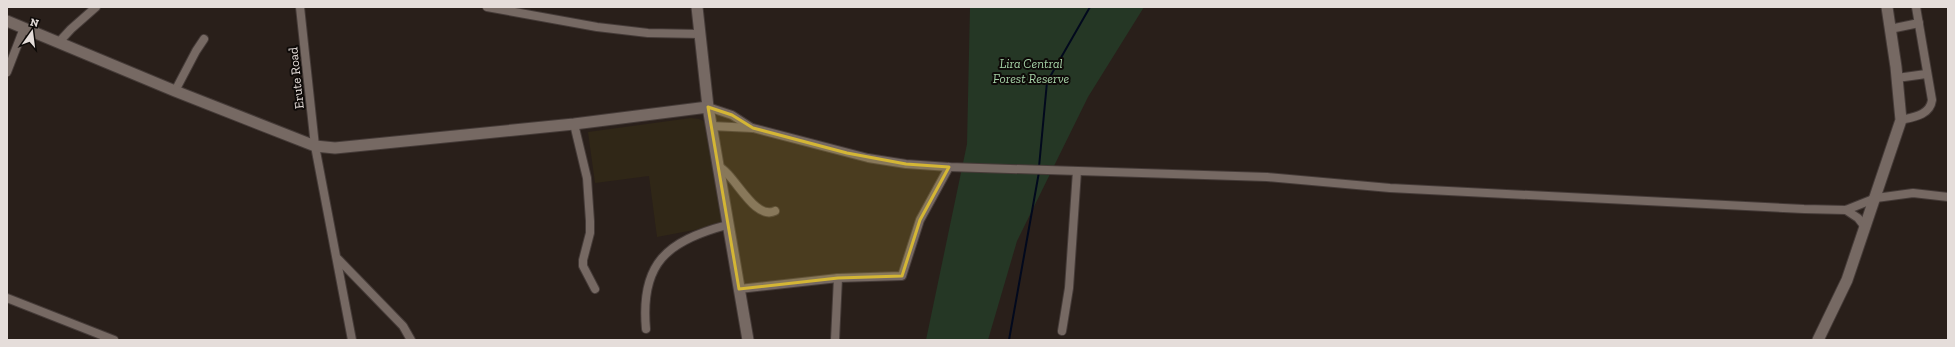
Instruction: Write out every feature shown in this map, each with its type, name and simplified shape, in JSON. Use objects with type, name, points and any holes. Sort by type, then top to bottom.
[{"type":"street","points":[[59,42],[96,7]]},
{"type":"street","name":"Erute Road","points":[[300,7],[315,146],[338,259],[352,340]]},
{"type":"street","points":[[487,7],[596,27],[648,33],[701,34]]},
{"type":"street","points":[[697,7],[708,107],[727,225],[748,340]]},
{"type":"street","points":[[1818,340],[1847,280],[1876,198],[1901,120],[1887,7]]},
{"type":"street","points":[[1901,120],[1925,113],[1929,109],[1932,100],[1926,74],[1916,7]]},
{"type":"street","points":[[7,21],[175,91],[315,146],[335,148],[574,124],[708,107],[732,115],[753,128]]},
{"type":"street","points":[[1890,29],[1918,23]]},
{"type":"street","points":[[7,72],[24,28]]},
{"type":"street","points":[[175,91],[204,39]]},
{"type":"street","points":[[1897,78],[1926,74]]},
{"type":"street","points":[[574,124],[587,178],[590,221],[590,233],[582,260],[583,266],[595,289]]},
{"type":"street","points":[[711,126],[753,128],[868,158],[906,164],[949,167],[1267,177],[1390,188],[1715,206],[1846,210],[1876,198],[1914,193],[1948,198]]},
{"type":"street","points":[[718,166],[728,174],[754,206],[766,212],[775,211]]},
{"type":"street","points":[[738,289],[838,278],[902,276],[920,220],[949,167]]},
{"type":"street","points":[[1062,330],[1069,288],[1077,170]]},
{"type":"street","points":[[1846,210],[1858,218],[1865,226]]},
{"type":"street","points":[[646,329],[645,311],[648,283],[660,259],[685,240],[709,230],[727,225]]},
{"type":"street","points":[[338,259],[403,326],[411,340]]},
{"type":"street","points":[[835,340],[838,278]]},
{"type":"street","points":[[7,298],[114,340]]},
{"type":"highlighted area","points":[[708,107],[732,115],[753,128],[847,153],[906,164],[949,167],[920,220],[902,276],[838,278],[739,289]]},
{"type":"shaded area","points":[[691,118],[706,122],[726,224],[657,237],[649,176],[595,183],[588,132]]},
{"type":"green space","name":"Lira Central Forest Reserve","points":[[970,7],[1144,7],[1088,97],[1017,241],[988,340],[926,340],[967,144]]},
{"type":"waterway","points":[[1039,167],[1047,82],[1090,7]]},
{"type":"waterway","points":[[1009,340],[1039,172]]}]
